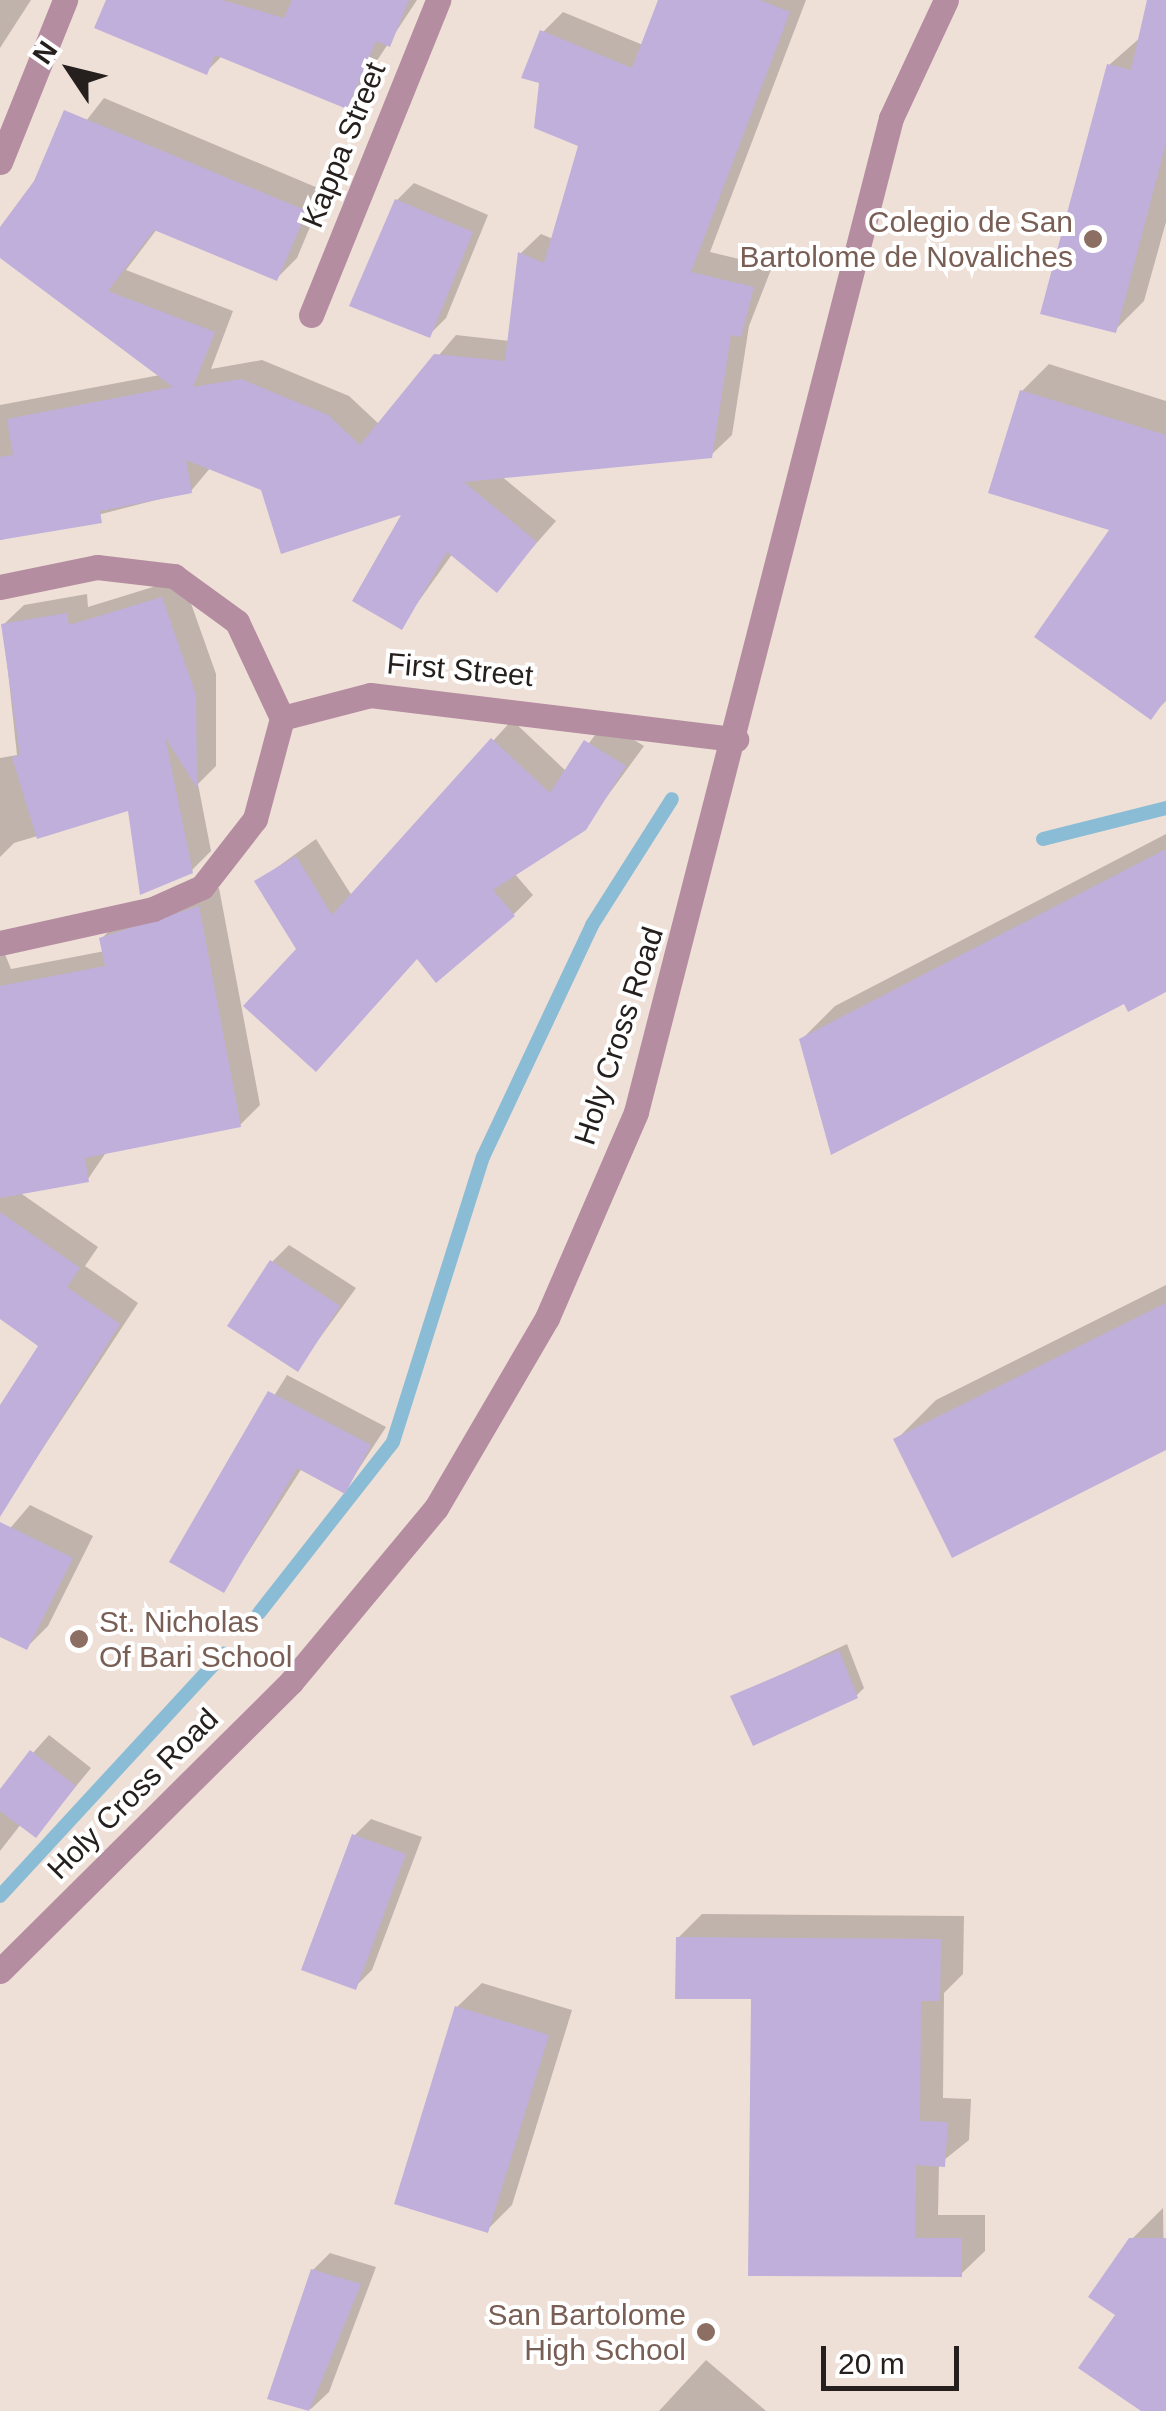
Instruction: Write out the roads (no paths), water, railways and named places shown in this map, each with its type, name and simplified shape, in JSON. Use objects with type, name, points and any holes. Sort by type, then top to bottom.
[{"type":"street","points":[[0,162],[64,0]]},
{"type":"street","name":"Kappa Street","points":[[311,315],[438,0]]},
{"type":"street","name":"Holy Cross Road","points":[[0,1971],[290,1682],[436,1508],[504,1406],[636,1112],[736,739],[891,118],[946,0]]},
{"type":"street","points":[[0,587],[97,567],[174,576],[237,622],[282,718],[255,818],[202,887],[153,909],[0,943]]},
{"type":"street","name":"First Street","points":[[282,718],[370,695],[736,739]]},
{"type":"waterway","points":[[259,1613],[393,1442],[483,1157],[592,925],[672,799]]},
{"type":"waterway","points":[[1043,839],[1166,808]]},
{"type":"waterway","points":[[0,1896],[224,1653]]},
{"type":"place","name":"Colegio de San Bartolome de Novaliches","points":[[1093,239]]},
{"type":"place","name":"St. Nicholas Of Bari School","points":[[79,1639]]},
{"type":"place","name":"San Bartolome High School","points":[[706,2332]]}]
